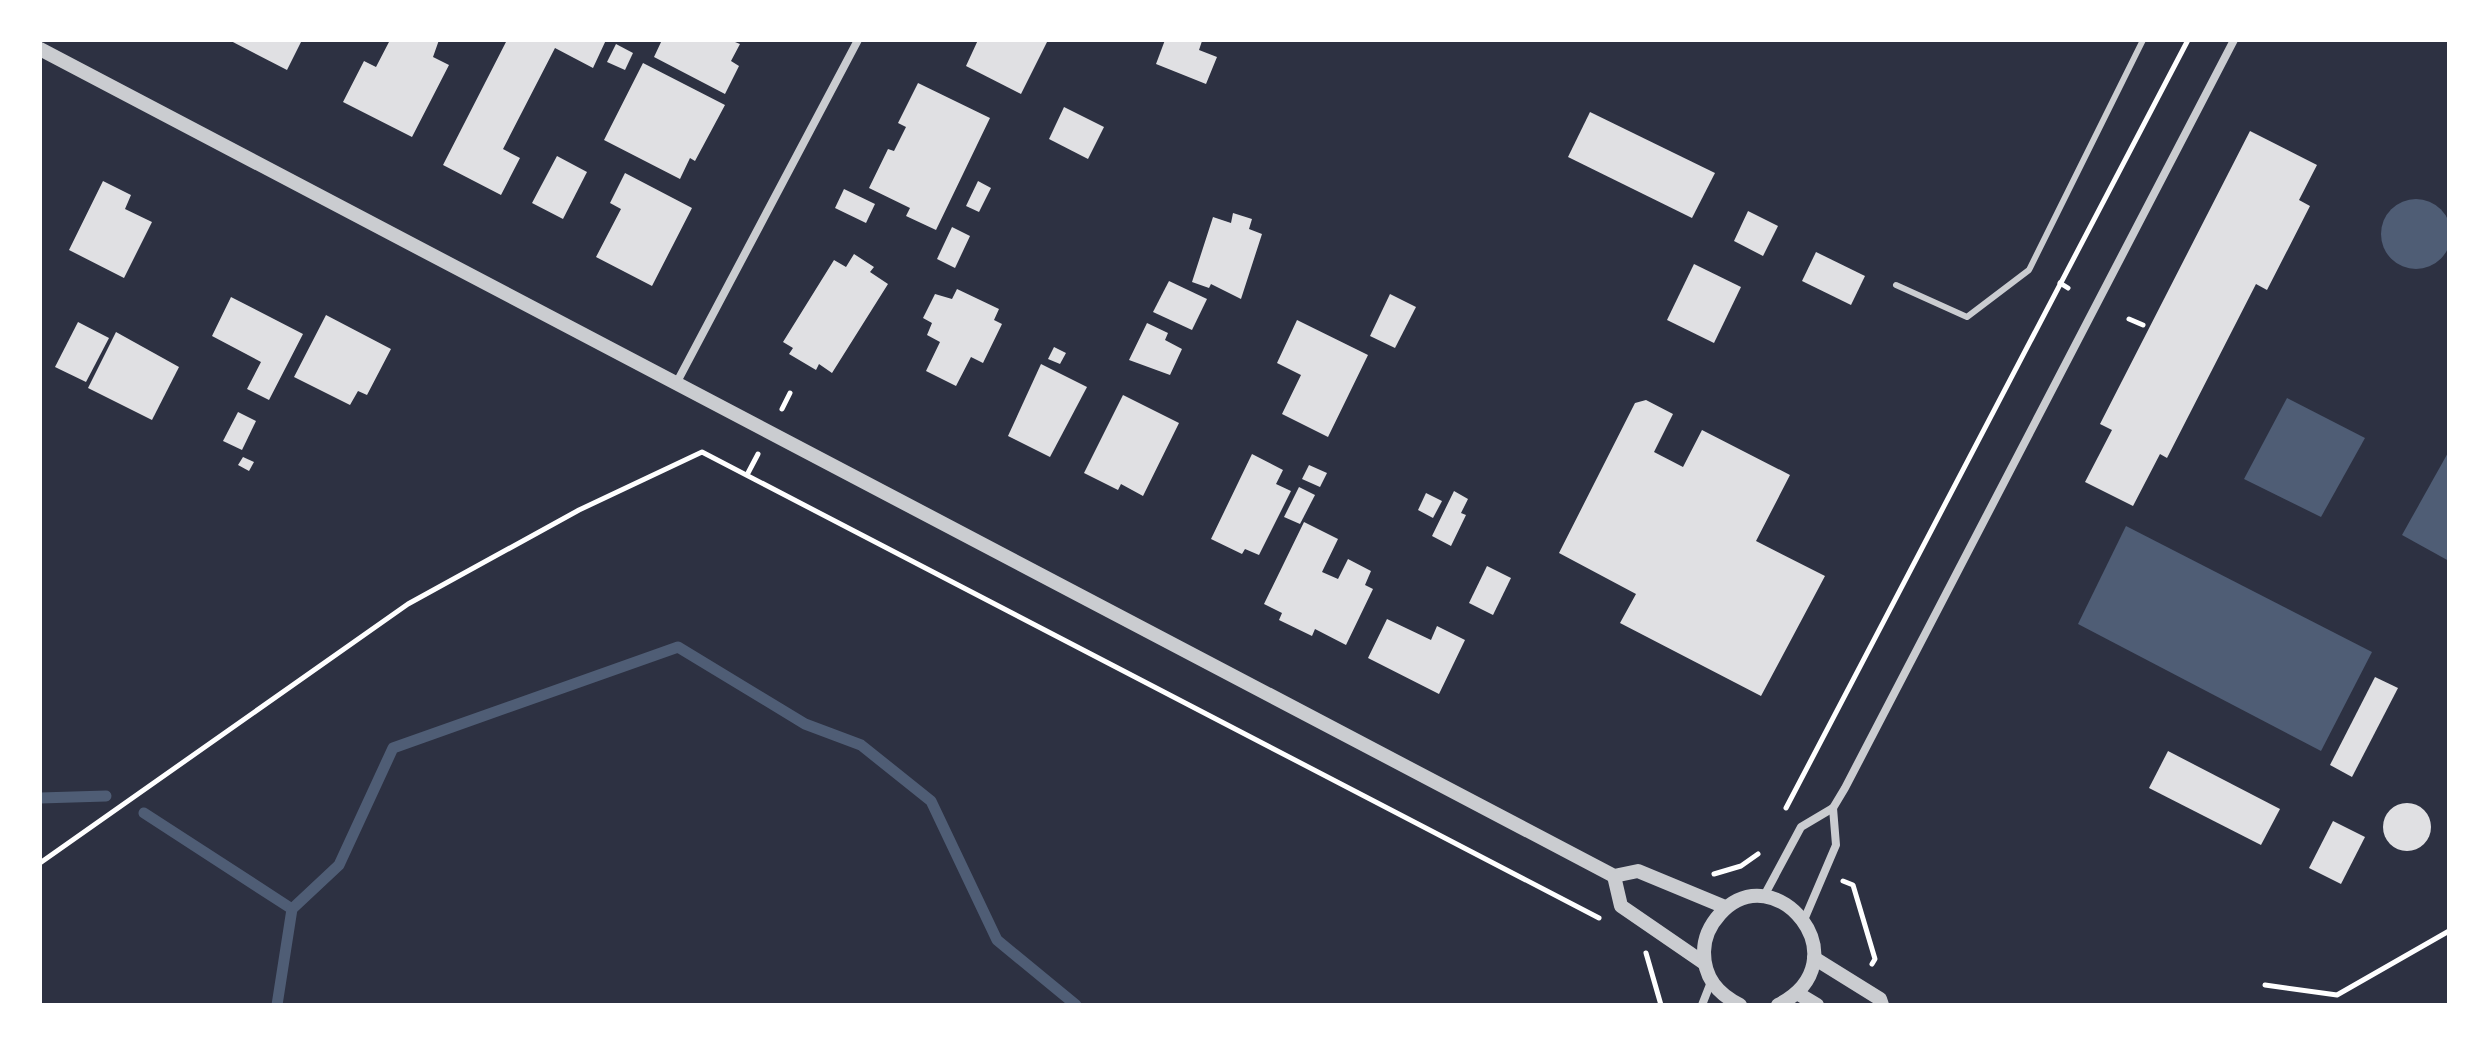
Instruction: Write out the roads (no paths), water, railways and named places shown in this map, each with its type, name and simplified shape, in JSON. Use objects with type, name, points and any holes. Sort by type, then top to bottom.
[{"type":"street","points":[[677,382],[858,40]]},
{"type":"street","points":[[1764,896],[1801,827],[1833,808],[2234,40]]},
{"type":"street","points":[[40,49],[1614,876],[1638,871],[1725,907]]},
{"type":"street","points":[[1804,920],[1836,845],[1833,808]]},
{"type":"street","points":[[1614,876],[1621,906],[1704,963]]},
{"type":"street","points":[[1740,1005],[1724,997],[1711,982],[1704,963],[1704,942],[1712,923],[1725,907],[1744,898],[1764,896],[1787,904],[1804,920],[1813,938],[1814,958],[1809,978],[1797,993],[1778,1005]]},
{"type":"street","points":[[1814,958],[1880,999],[1882,1005]]},
{"type":"street","points":[[1702,1005],[1711,982]]},
{"type":"street","points":[[1797,993],[1817,1005]]},
{"type":"lane","points":[[1896,285],[1967,317],[2029,270],[2143,40]]},
{"type":"water","points":[[2409,199],[2423,199],[2445,214],[2451,234],[2449,247],[2441,259],[2423,269],[2409,269],[2387,254],[2381,241],[2381,227],[2396,205]]},
{"type":"water","points":[[2287,398],[2365,438],[2321,517],[2244,479]]},
{"type":"water","points":[[2449,451],[2449,561],[2402,535]]},
{"type":"water","points":[[2126,526],[2372,652],[2321,751],[2078,624]]},
{"type":"waterway","points":[[277,1005],[292,909],[339,865],[393,748],[678,647],[805,724],[861,745],[931,801],[997,940],[1076,1005]]},
{"type":"waterway","points":[[40,798],[106,796]]},
{"type":"waterway","points":[[144,813],[292,909]]}]
